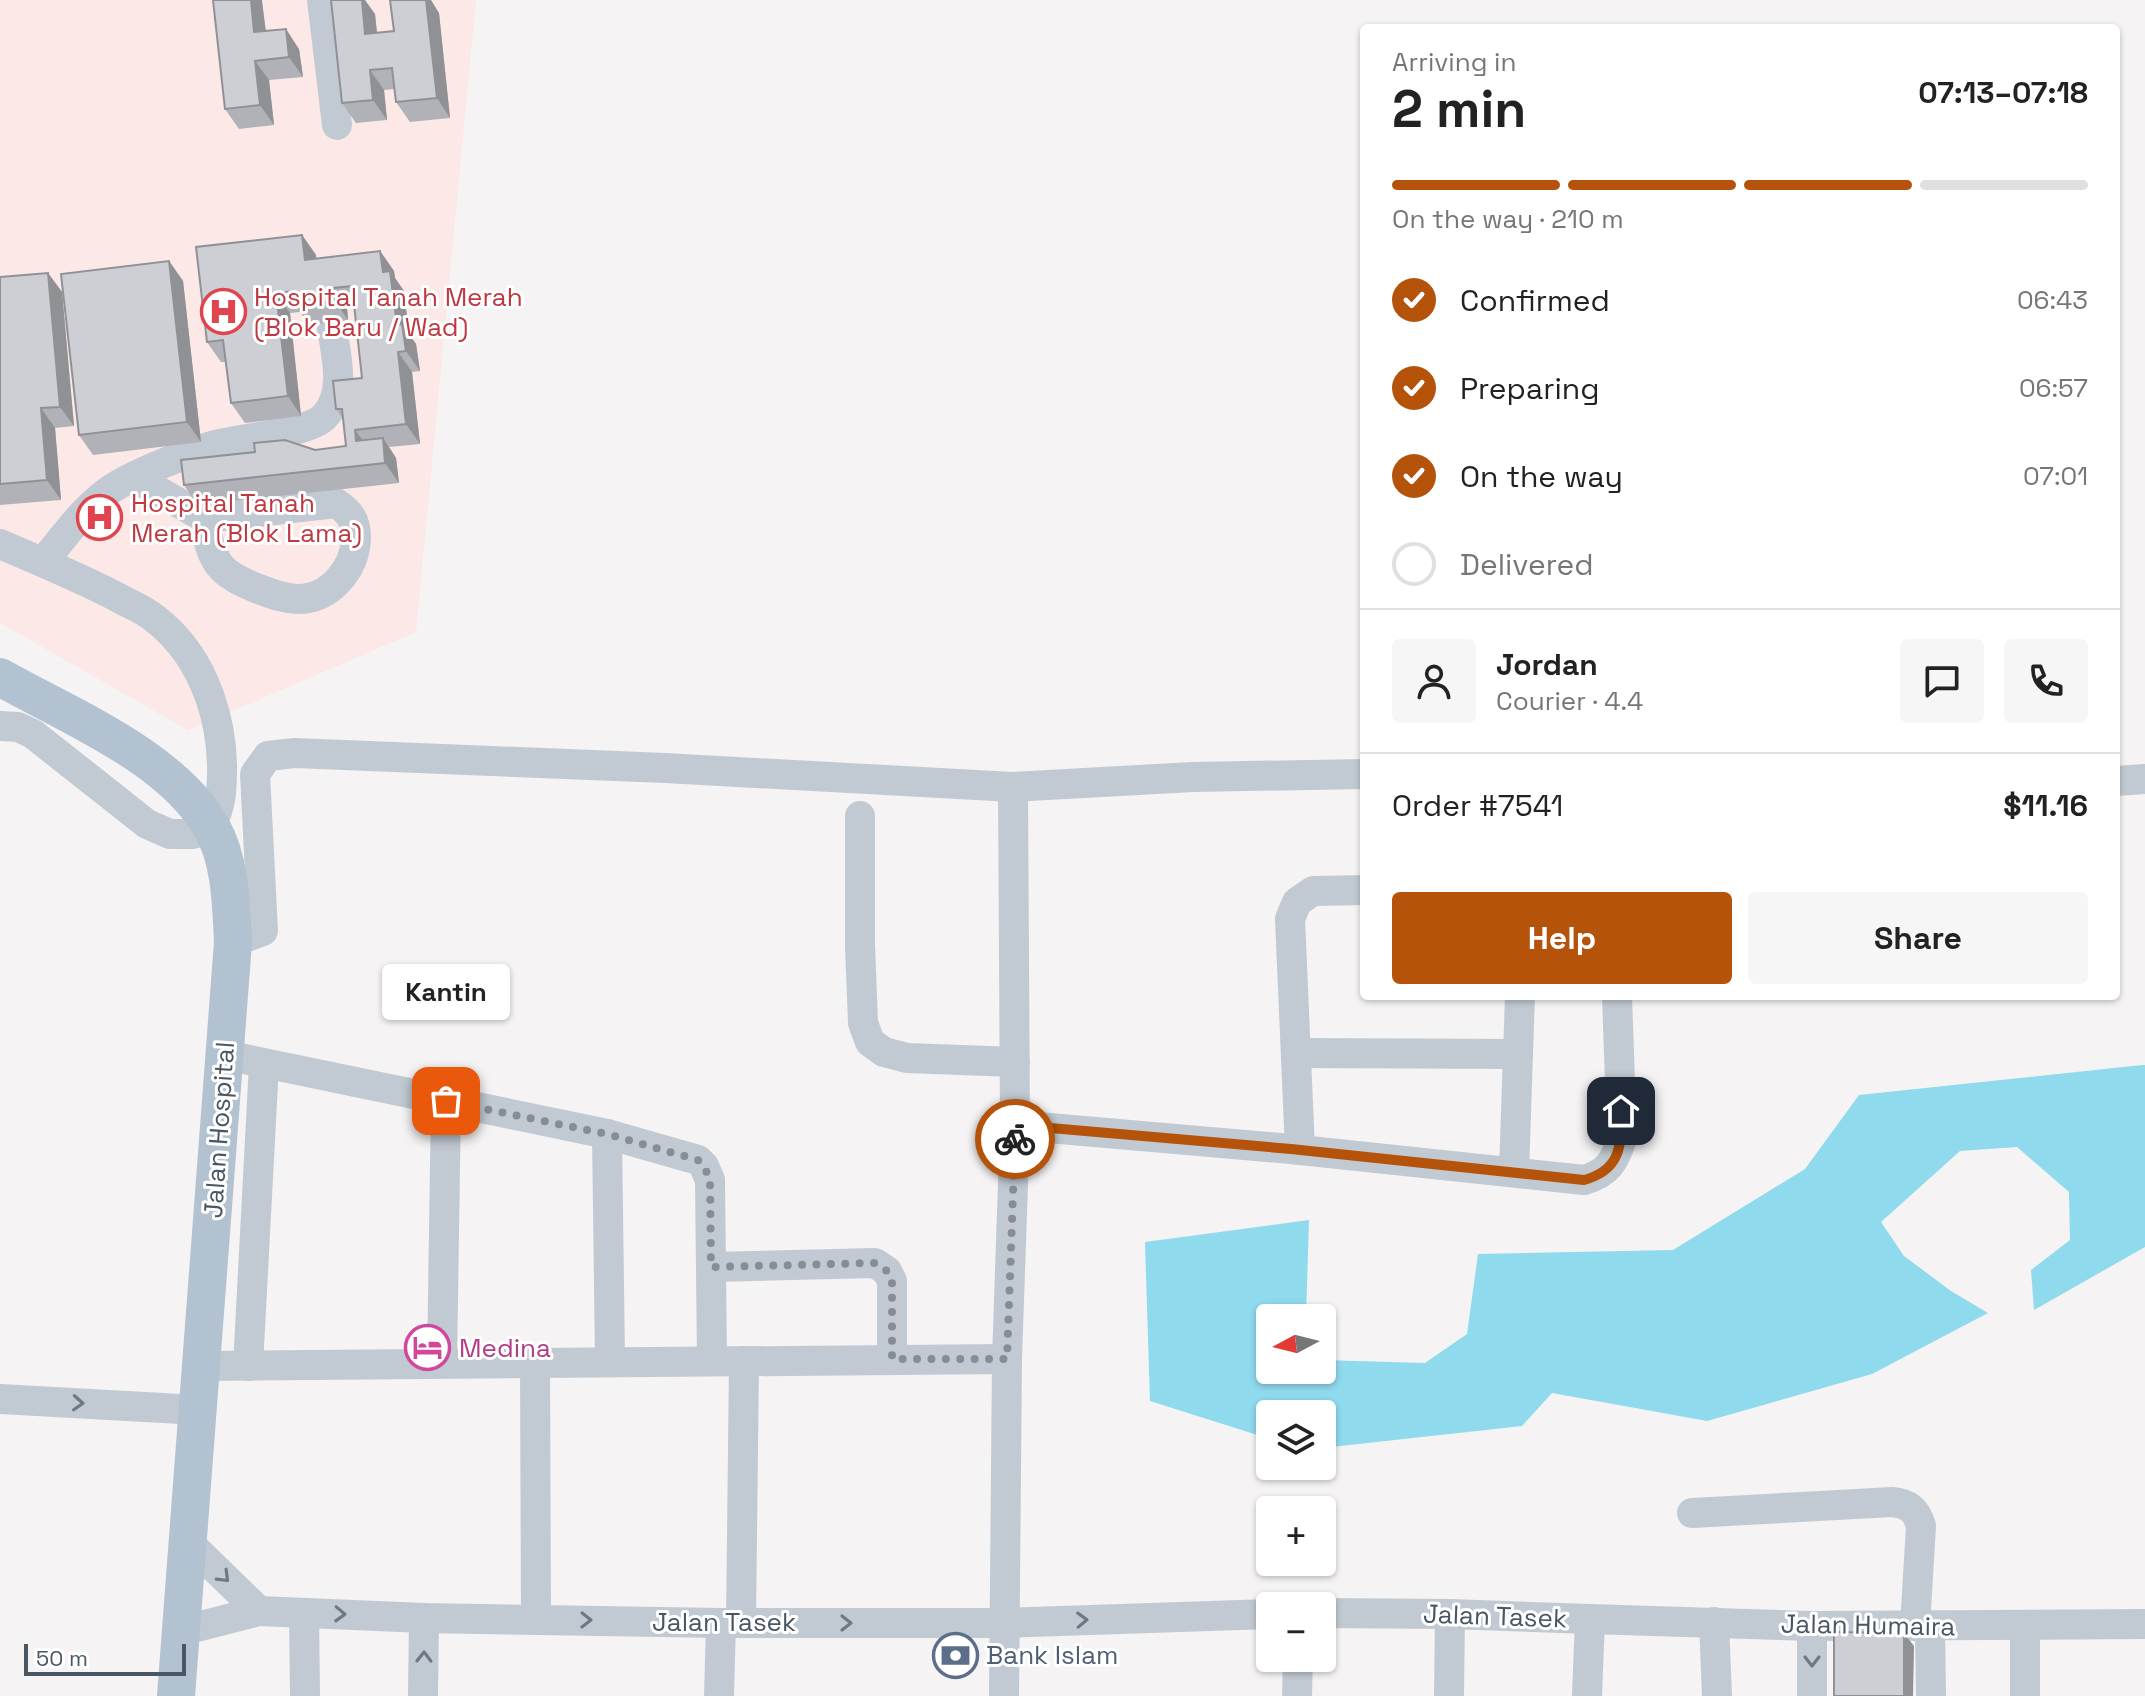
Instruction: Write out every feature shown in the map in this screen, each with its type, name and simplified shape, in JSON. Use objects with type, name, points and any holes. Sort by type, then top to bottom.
[{"type":"main road","name":"Jalan Hospital","points":[[0,677],[46,722],[98,728],[143,758],[184,792],[212,828],[231,897],[233,942],[176,1696]]},
{"type":"street","points":[[322,0],[337,125]]},
{"type":"street","points":[[43,562],[109,490],[134,477],[211,446],[310,426],[324,416],[339,380],[332,328]]},
{"type":"street","points":[[134,477],[205,518],[336,503],[350,511],[356,529],[355,550],[344,577],[321,594],[300,599],[280,597],[224,571],[213,555],[205,518]]},
{"type":"street","points":[[0,544],[84,580],[152,616],[177,637],[196,664],[219,728],[221,796],[212,828]]},
{"type":"street","points":[[0,726],[18,727],[46,722]]},
{"type":"street","points":[[233,942],[263,931],[255,774],[268,756],[295,753],[619,766],[1013,787],[1193,777],[1360,774]]},
{"type":"street","points":[[2120,781],[2145,779]]},
{"type":"street","points":[[1004,1696],[1007,1359],[1015,1125],[1013,787]]},
{"type":"street","points":[[860,816],[863,1023],[870,1042],[884,1052],[907,1058],[1015,1062]]},
{"type":"street","points":[[1300,1150],[1290,919],[1297,902],[1313,891],[1360,890]]},
{"type":"street","points":[[1514,1172],[1520,1000]]},
{"type":"street","points":[[1015,1125],[1300,1150],[1584,1180],[1601,1175],[1614,1161],[1622,1139],[1617,1000]]},
{"type":"street","points":[[1296,1053],[1518,1054]]},
{"type":"street","points":[[225,1055],[607,1134],[698,1160],[710,1180],[712,1361]]},
{"type":"street","points":[[248,1366],[264,1064]]},
{"type":"street","points":[[442,1363],[446,1101]]},
{"type":"street","points":[[607,1134],[610,1362]]},
{"type":"street","points":[[711,1267],[875,1263],[887,1271],[892,1281],[892,1359]]},
{"type":"street","points":[[202,1366],[1007,1359]]},
{"type":"street","points":[[719,1696],[731,1623],[744,1361]]},
{"type":"street","points":[[535,1362],[536,1620]]},
{"type":"street","points":[[0,1399],[199,1410]]},
{"type":"street","points":[[1692,1513],[1892,1502],[1907,1504],[1917,1513],[1921,1526],[1923,1626],[1931,1696]]},
{"type":"street","points":[[188,1542],[259,1611]]},
{"type":"street","name":"Jalan Tasek","points":[[181,1631],[259,1611],[424,1618],[731,1623],[1004,1623],[1256,1614]]},
{"type":"street","points":[[304,1613],[305,1696]]},
{"type":"street","name":"Jalan Tasek","points":[[1336,1613],[1590,1619],[1587,1696]]},
{"type":"street","points":[[1449,1696],[1450,1614]]},
{"type":"street","points":[[423,1696],[424,1618]]},
{"type":"street","name":"Jalan Humaira","points":[[1590,1619],[1812,1626],[2145,1624]]},
{"type":"street","points":[[1714,1622],[1717,1696]]},
{"type":"street","points":[[1812,1626],[1812,1696]]},
{"type":"street","points":[[2025,1626],[2025,1696]]},
{"type":"street","points":[[1297,1696],[1298,1672]]},
{"type":"shaded area","name":"Hospital Tanah Merah (Blok Baru / Wad)","points":[[0,0],[476,0],[416,632],[188,730],[0,623]]},
{"type":"water","points":[[2145,1065],[2145,1247],[2034,1310],[2031,1270],[2070,1240],[2069,1192],[2017,1147],[1960,1151],[1881,1222],[1904,1256],[1951,1291],[1988,1313],[1872,1374],[1707,1421],[1552,1393],[1522,1426],[1336,1446],[1336,1400],[1256,1400],[1256,1435],[1150,1401],[1145,1242],[1309,1220],[1306,1304],[1256,1304],[1256,1384],[1336,1384],[1336,1360],[1425,1363],[1467,1334],[1478,1254],[1673,1250],[1805,1169],[1859,1095]]},
{"type":"building","points":[[213,0],[251,0],[254,32],[286,29],[289,57],[255,61],[260,105],[225,109]]},
{"type":"building","points":[[331,0],[362,0],[365,34],[394,31],[390,0],[426,0],[437,98],[396,102],[392,68],[370,70],[373,100],[342,103]]},
{"type":"building","points":[[302,235],[305,260],[380,251],[383,272],[390,271],[397,325],[402,324],[406,351],[398,352],[406,424],[355,430],[356,441],[383,438],[385,463],[184,485],[181,460],[255,452],[254,443],[285,440],[315,450],[346,446],[342,409],[336,409],[333,381],[362,378],[352,286],[333,288],[335,301],[296,305],[294,291],[276,293],[288,396],[231,403],[223,340],[207,342],[196,247]]},
{"type":"building","points":[[169,261],[187,422],[79,435],[61,274]]},
{"type":"building","points":[[48,273],[60,407],[41,408],[47,480],[0,484],[0,277]]},
{"type":"building","points":[[1834,1632],[1904,1633],[1904,1696],[1834,1696]]},
{"type":"way so far","points":[[446,1101],[607,1134],[698,1160],[710,1180],[711,1267],[875,1263],[887,1271],[892,1281],[892,1359],[1007,1359],[1015,1139]]},
{"type":"place","name":"Hospital Tanah Merah (Blok Baru / Wad)","points":[[223,312]]},
{"type":"place","name":"Hospital Tanah Merah (Blok Lama)","points":[[100,518]]},
{"type":"place","name":"Kantin","points":[[446,1101]]},
{"type":"place","name":"Medina","points":[[428,1348]]},
{"type":"place","name":"Bank Islam","points":[[955,1655]]},
{"type":"route","points":[[1015,1139],[1015,1125],[1291,1149],[1584,1180],[1601,1175],[1614,1161],[1622,1139],[1621,1111]]}]
